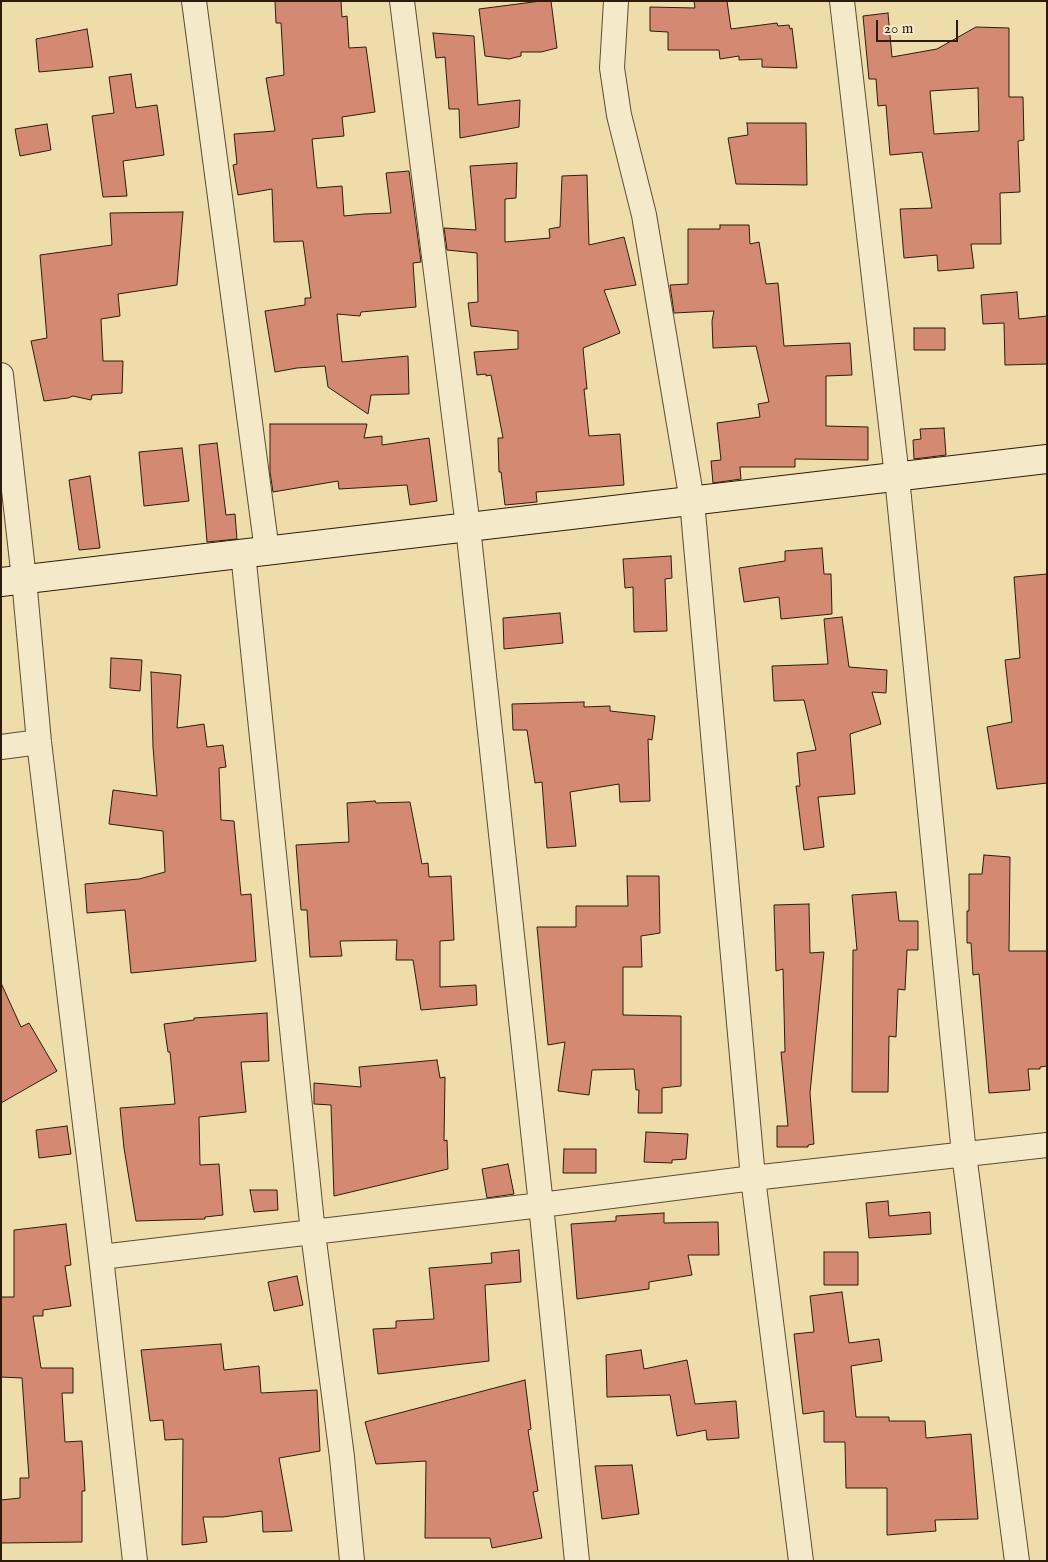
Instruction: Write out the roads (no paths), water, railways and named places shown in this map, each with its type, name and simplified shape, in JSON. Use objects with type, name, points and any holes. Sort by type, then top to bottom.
[{"type":"street","points":[[194,1],[255,552],[313,1233],[342,1457],[352,1561]]},
{"type":"street","points":[[402,1],[468,527],[541,1205],[577,1561]]},
{"type":"street","points":[[616,1],[612,68],[619,115],[644,215],[692,501],[753,1178],[800,1561]]},
{"type":"street","points":[[842,1],[897,477],[964,1154],[1017,1561]]},
{"type":"street","points":[[1,375],[13,580],[39,742],[101,1257],[135,1561]]},
{"type":"street","points":[[13,580],[1047,460]]},
{"type":"street","points":[[1,747],[39,742]]},
{"type":"street","points":[[101,1257],[313,1233],[753,1178],[1047,1145]]}]
